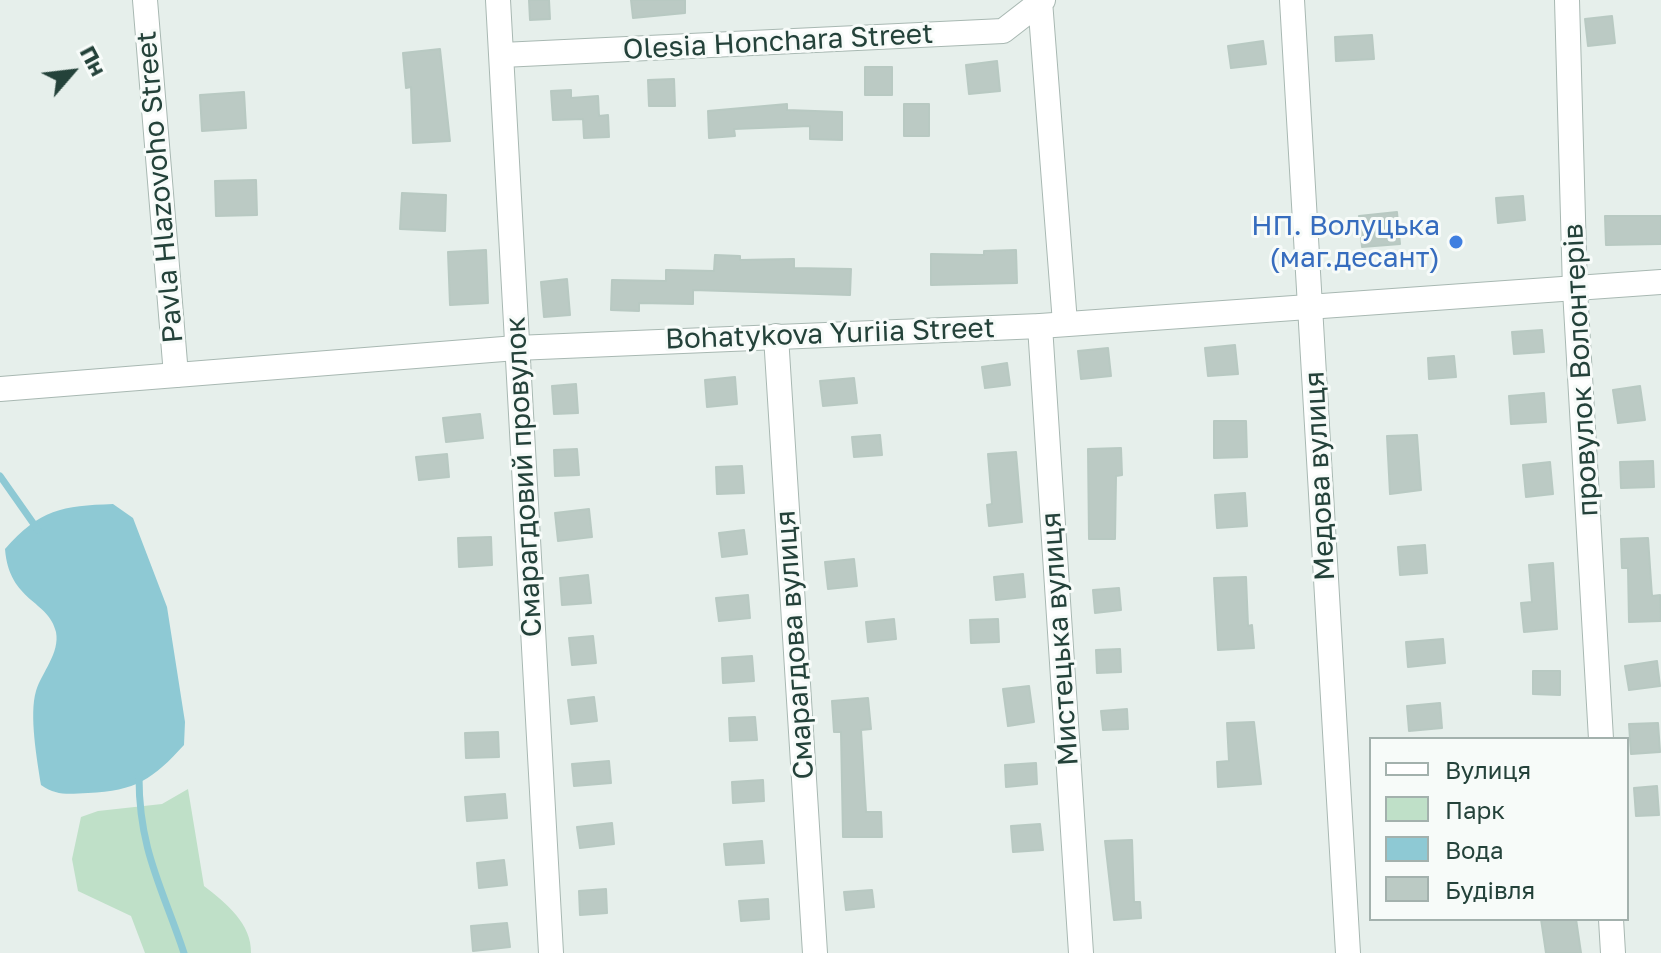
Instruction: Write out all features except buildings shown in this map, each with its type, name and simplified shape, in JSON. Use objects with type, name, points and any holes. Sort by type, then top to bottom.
[{"type":"street","name":"Pavla Hlazovoho Street","points":[[145,0],[176,375]]},
{"type":"street","name":"Смарагдовий провулок","points":[[498,0],[551,953]]},
{"type":"street","name":"Медова вулиця","points":[[1292,0],[1348,953]]},
{"type":"street","name":"провулок Волонтерів","points":[[1567,0],[1575,290],[1601,737]]},
{"type":"street","name":"Olesia Honchara Street","points":[[502,55],[1003,31],[1042,1]]},
{"type":"street","points":[[1042,1],[1065,323]]},
{"type":"street","name":"Bohatykova Yuriia Street","points":[[0,389],[516,348],[1040,326],[1661,282]]},
{"type":"street","name":"Мистецька вулиця","points":[[1040,326],[1081,953]]},
{"type":"street","name":"Смарагдова вулиця","points":[[776,336],[815,953]]},
{"type":"street","points":[[1611,921],[1613,953]]},
{"type":"green space","points":[[188,789],[204,886],[229,907],[242,924],[251,953],[145,953],[131,916],[78,891],[72,859],[81,817],[98,811],[162,804]]},
{"type":"water","points":[[113,504],[133,518],[167,607],[185,722],[184,745],[153,775],[131,786],[105,792],[58,793],[41,785],[33,712],[36,691],[55,647],[56,632],[46,613],[14,580],[5,549],[29,525],[53,512]]},
{"type":"waterway","points":[[0,476],[38,530]]},
{"type":"waterway","points":[[139,777],[147,847],[184,953]]},
{"type":"place","name":"НП. Волуцька (маг.десант)","points":[[1456,242]]}]
